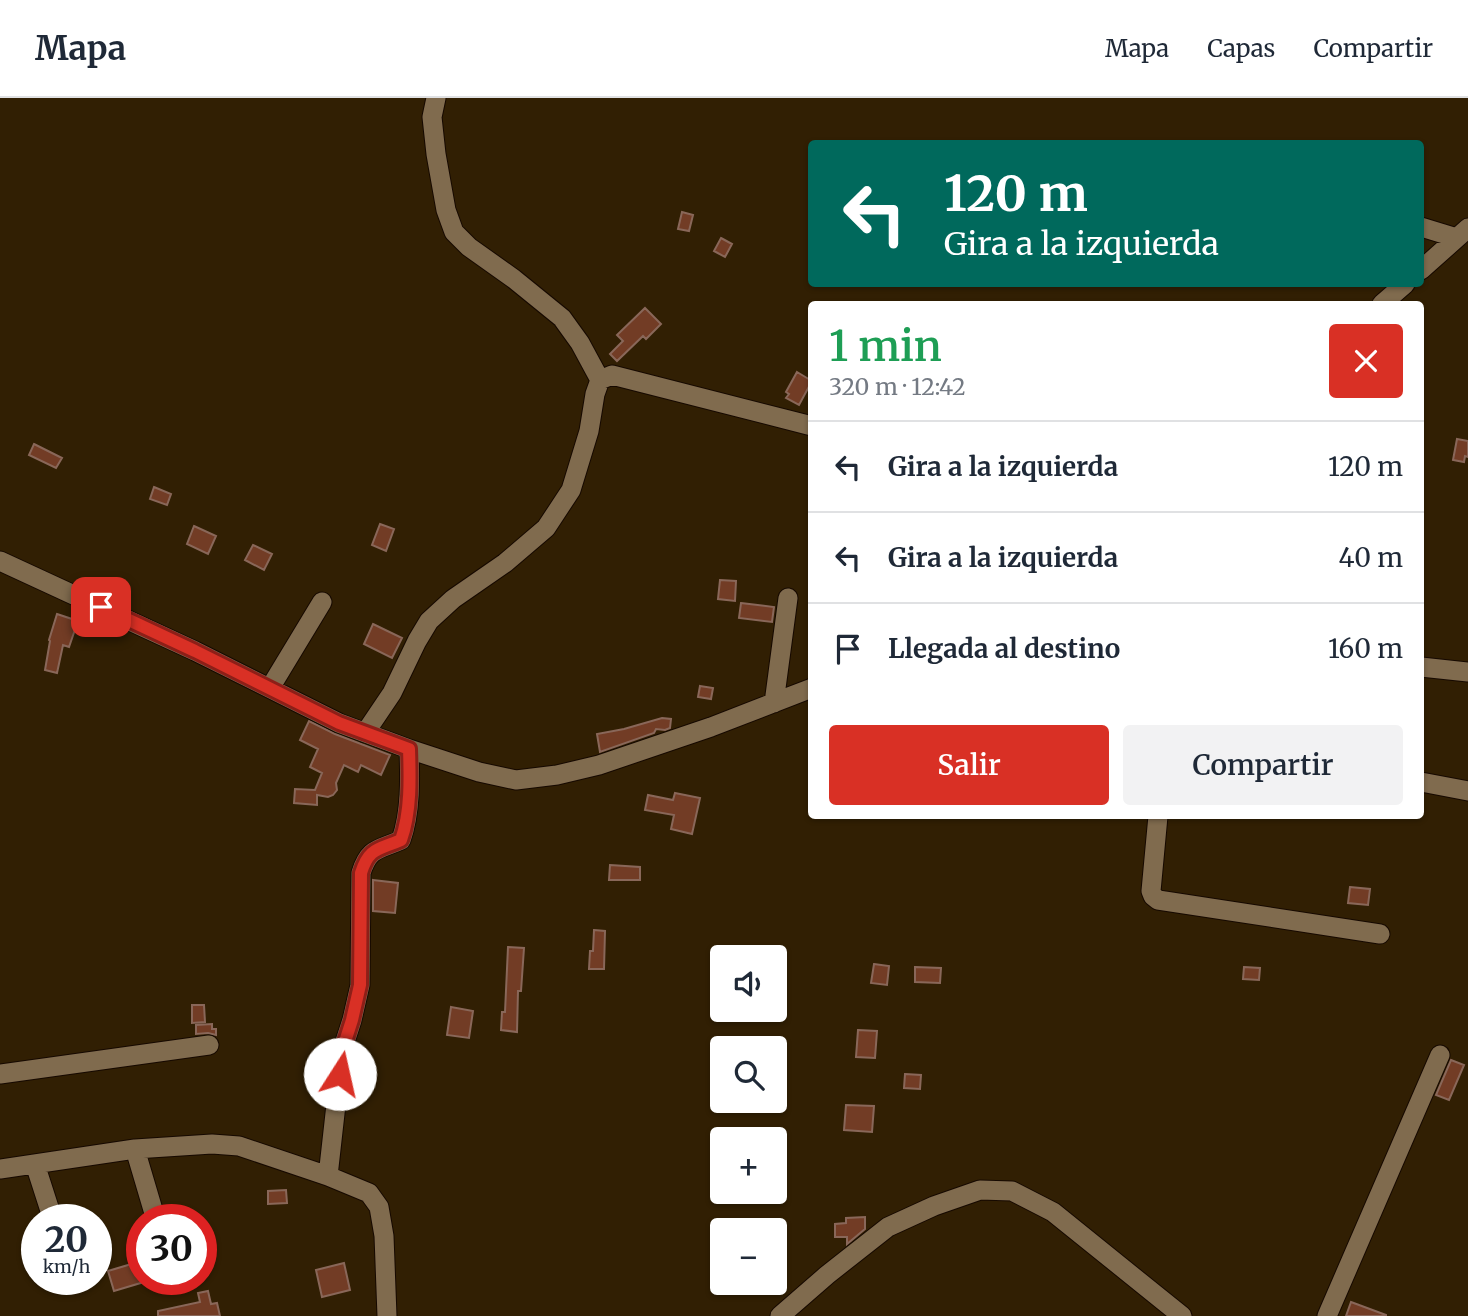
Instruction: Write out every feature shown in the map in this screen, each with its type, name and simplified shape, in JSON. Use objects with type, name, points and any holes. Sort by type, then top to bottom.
[{"type":"street","points":[[365,733],[392,693],[429,621],[453,599],[505,563],[546,528],[571,491],[589,431],[600,380],[580,343],[562,318],[469,247],[454,232],[446,210],[436,154],[432,117],[436,98]]},
{"type":"street","points":[[1424,227],[1462,233]]},
{"type":"street","points":[[1424,267],[1462,233]]},
{"type":"street","points":[[1385,301],[1402,287]]},
{"type":"street","points":[[600,380],[612,376],[808,425]]},
{"type":"street","points":[[0,561],[195,651],[339,723],[479,772],[516,780],[557,775],[599,765],[672,741],[808,690]]},
{"type":"street","points":[[774,703],[788,598]]},
{"type":"street","points":[[270,688],[321,602]]},
{"type":"street","points":[[1424,667],[1468,672]]},
{"type":"street","points":[[328,1176],[342,1051],[360,985],[361,873],[371,853],[401,840],[405,830],[410,775],[409,749]]},
{"type":"street","points":[[1424,783],[1468,791]]},
{"type":"street","points":[[1158,819],[1151,891],[1158,900],[1380,934]]},
{"type":"street","points":[[0,1074],[209,1045]]},
{"type":"street","points":[[1327,1316],[1440,1055]]},
{"type":"street","points":[[0,1170],[135,1149],[212,1144],[239,1146],[328,1176],[369,1193],[379,1207],[384,1236],[387,1316]]},
{"type":"street","points":[[135,1149],[151,1204]]},
{"type":"street","points":[[35,1164],[48,1204]]},
{"type":"street","points":[[780,1316],[888,1227],[934,1206],[979,1190],[1012,1191],[1053,1212],[1182,1316]]},
{"type":"building","points":[[682,212],[693,215],[689,231],[678,229]]},
{"type":"building","points":[[721,238],[732,244],[725,257],[714,251]]},
{"type":"building","points":[[645,308],[661,324],[646,339],[643,336],[617,361],[610,354],[623,341],[617,335]]},
{"type":"building","points":[[797,372],[808,379],[808,388],[799,405],[786,398],[789,394],[786,392]]},
{"type":"building","points":[[1457,439],[1468,441],[1468,457],[1465,456],[1464,462],[1453,460]]},
{"type":"building","points":[[34,444],[62,458],[56,468],[29,455]]},
{"type":"building","points":[[154,487],[171,494],[167,505],[150,499]]},
{"type":"building","points":[[380,524],[394,529],[386,551],[372,545]]},
{"type":"building","points":[[194,526],[216,536],[208,554],[187,544]]},
{"type":"building","points":[[253,545],[272,554],[264,570],[245,560]]},
{"type":"building","points":[[720,580],[736,581],[735,601],[718,599]]},
{"type":"building","points":[[741,603],[774,607],[772,622],[739,618]]},
{"type":"building","points":[[57,614],[78,621],[69,647],[63,645],[57,673],[45,670],[49,640]]},
{"type":"building","points":[[373,624],[402,638],[392,658],[364,644]]},
{"type":"building","points":[[700,686],[713,688],[711,699],[698,697]]},
{"type":"building","points":[[662,718],[671,719],[670,728],[656,729],[654,733],[600,752],[597,734]]},
{"type":"building","points":[[309,721],[390,755],[381,775],[361,765],[358,772],[344,765],[333,795],[317,795],[317,805],[294,803],[295,789],[315,790],[322,773],[310,767],[318,749],[300,740]]},
{"type":"building","points":[[675,793],[700,798],[692,834],[671,829],[674,815],[645,810],[648,795],[673,800]]},
{"type":"building","points":[[610,865],[640,867],[640,880],[609,880]]},
{"type":"building","points":[[373,880],[398,883],[395,913],[373,911]]},
{"type":"building","points":[[1350,887],[1370,889],[1368,905],[1348,903]]},
{"type":"building","points":[[594,930],[605,931],[604,969],[589,969]]},
{"type":"building","points":[[508,947],[524,948],[521,991],[518,991],[517,1032],[501,1030],[502,1012],[505,1012]]},
{"type":"building","points":[[874,964],[889,966],[887,985],[871,983]]},
{"type":"building","points":[[915,967],[941,968],[940,983],[915,982]]},
{"type":"building","points":[[1244,967],[1260,968],[1259,980],[1243,979]]},
{"type":"building","points":[[192,1005],[204,1005],[205,1022],[192,1023]]},
{"type":"building","points":[[451,1007],[473,1011],[469,1038],[447,1035]]},
{"type":"building","points":[[212,1024],[216,1035],[196,1034],[196,1025]]},
{"type":"building","points":[[858,1030],[877,1031],[875,1058],[856,1057]]},
{"type":"building","points":[[1451,1060],[1464,1065],[1449,1100],[1436,1095]]},
{"type":"building","points":[[905,1074],[921,1075],[920,1089],[904,1088]]},
{"type":"building","points":[[846,1105],[874,1106],[872,1132],[844,1130]]},
{"type":"building","points":[[286,1190],[287,1203],[268,1204],[268,1191]]},
{"type":"building","points":[[865,1217],[865,1229],[847,1244],[847,1237],[835,1237],[835,1224],[846,1223],[846,1218]]},
{"type":"building","points":[[344,1263],[350,1290],[322,1297],[316,1270]]},
{"type":"building","points":[[126,1266],[126,1287],[114,1291],[112,1270]]},
{"type":"building","points":[[198,1295],[209,1295],[211,1304],[217,1303],[220,1316],[158,1316],[158,1311],[200,1302]]},
{"type":"building","points":[[1351,1302],[1386,1315],[1386,1316],[1346,1316]]},
{"type":"route","points":[[101,607],[339,723],[409,749],[410,775],[405,830],[401,840],[371,853],[361,873],[360,985],[342,1051],[340,1074]]}]
